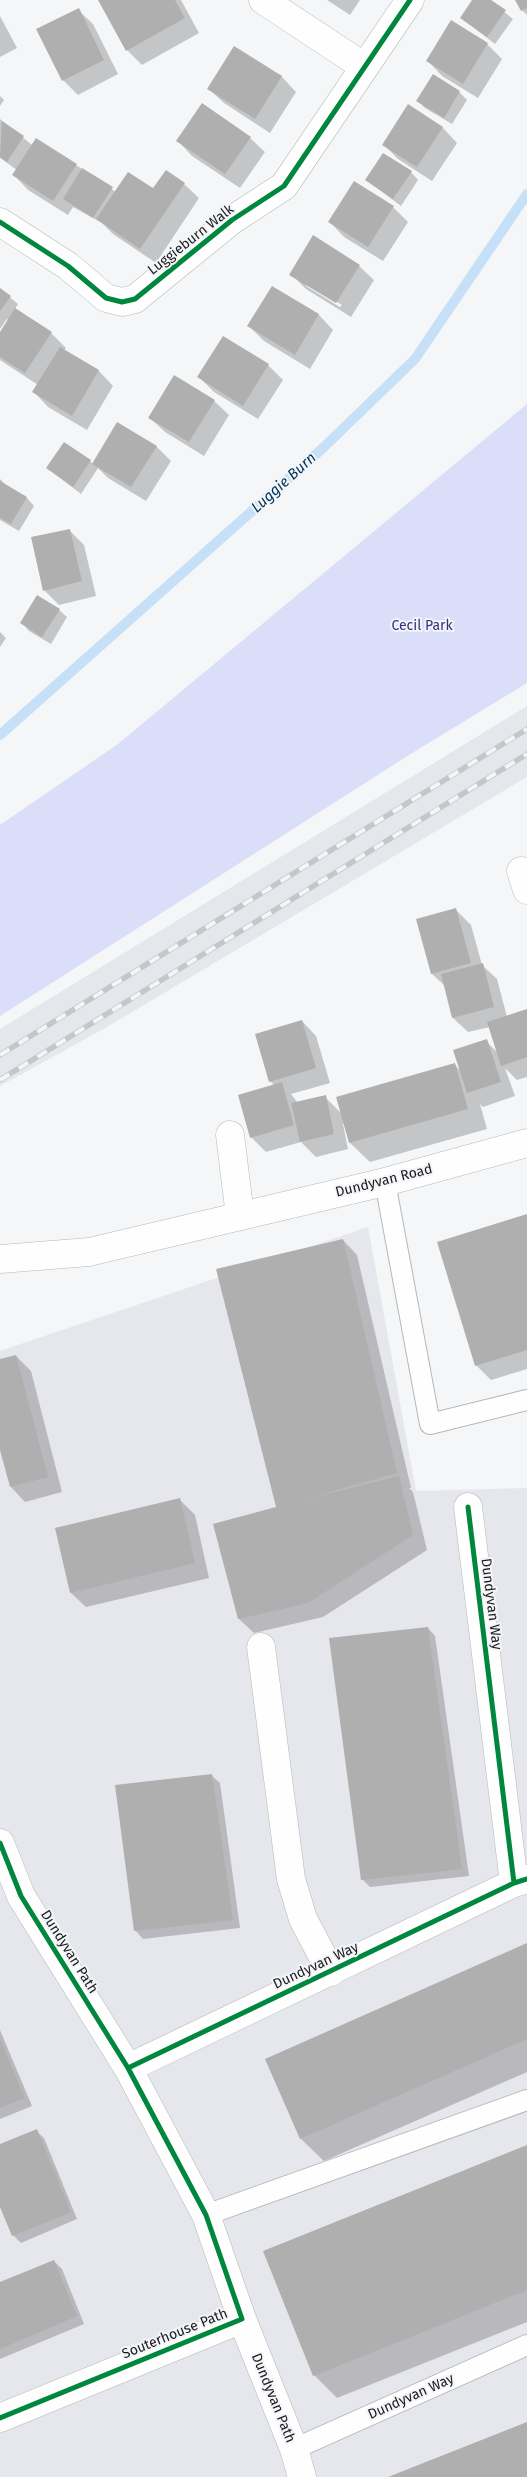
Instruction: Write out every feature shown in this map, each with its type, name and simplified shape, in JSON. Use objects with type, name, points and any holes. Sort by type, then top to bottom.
[{"type":"street","points":[[263,0],[363,66]]},
{"type":"street","name":"Luggieburn Walk","points":[[0,222],[68,266],[106,298],[122,302],[135,299],[232,220],[284,186],[363,66],[410,0]]},
{"type":"street","points":[[230,1135],[240,1216]]},
{"type":"street","name":"Dundyvan Road","points":[[0,1259],[89,1252],[385,1182],[527,1143]]},
{"type":"street","name":"Dundyvan Way","points":[[128,2068],[520,1881],[468,1507]]},
{"type":"street","name":"Dundyvan Way","points":[[260,1647],[291,1880],[303,1919],[330,1972]]},
{"type":"street","name":"Dundyvan Path","points":[[0,1843],[21,1896],[128,2068]]},
{"type":"street","name":"Souterhouse Path","points":[[0,2418],[242,2319],[206,2215],[128,2068]]},
{"type":"street","name":"Dundyvan Path","points":[[242,2319],[294,2449],[302,2477]]},
{"type":"lane","points":[[385,1182],[430,1424],[527,1400]]},
{"type":"lane","points":[[206,2215],[527,2100]]},
{"type":"lane","name":"Dundyvan Way","points":[[294,2449],[527,2344]]},
{"type":"shaded area","points":[[527,706],[527,777],[107,1027],[0,1086],[0,1029]]},
{"type":"shaded area","points":[[368,1227],[416,1491],[527,1488],[527,2477],[0,2477],[0,1351]]},
{"type":"green space","name":"Cecil Park","points":[[527,404],[527,683],[409,755],[0,1016],[0,825],[118,744]]},
{"type":"building","points":[[98,0],[175,0],[185,18],[126,51]]},
{"type":"building","points":[[472,0],[491,0],[506,10],[487,37],[460,18]]},
{"type":"building","points":[[515,0],[527,0],[527,8],[521,11]]},
{"type":"building","points":[[79,8],[104,60],[62,81],[36,29]]},
{"type":"building","points":[[451,20],[488,43],[463,84],[426,61]]},
{"type":"building","points":[[234,46],[282,76],[255,119],[207,89]]},
{"type":"building","points":[[433,74],[460,91],[444,118],[416,101]]},
{"type":"building","points":[[202,103],[251,137],[225,174],[176,141]]},
{"type":"building","points":[[408,104],[443,127],[417,167],[382,145]]},
{"type":"building","points":[[2,121],[24,136],[7,162],[0,157]]},
{"type":"building","points":[[36,138],[77,164],[53,201],[12,175]]},
{"type":"building","points":[[383,153],[412,171],[393,199],[365,180]]},
{"type":"building","points":[[82,168],[113,187],[93,218],[63,199]]},
{"type":"building","points":[[166,170],[185,183],[140,249],[96,219],[128,172],[153,188]]},
{"type":"building","points":[[354,181],[394,206],[368,247],[328,222]]},
{"type":"building","points":[[313,235],[360,265],[336,303],[289,275]]},
{"type":"building","points":[[272,286],[319,314],[295,355],[247,326]]},
{"type":"building","points":[[0,288],[11,296],[0,311]]},
{"type":"building","points":[[15,308],[52,332],[25,373],[0,357],[0,332]]},
{"type":"building","points":[[223,336],[269,364],[243,406],[197,377]]},
{"type":"building","points":[[60,347],[99,370],[72,416],[32,392]]},
{"type":"building","points":[[174,375],[215,400],[189,442],[148,418]]},
{"type":"building","points":[[117,422],[157,446],[131,487],[92,464]]},
{"type":"building","points":[[64,442],[91,460],[73,487],[46,468]]},
{"type":"building","points":[[0,481],[27,497],[11,524],[0,518]]},
{"type":"building","points":[[70,529],[82,581],[43,591],[31,537]]},
{"type":"building","points":[[37,595],[60,609],[42,637],[20,623]]},
{"type":"building","points":[[456,908],[471,963],[431,974],[416,919]]},
{"type":"building","points":[[483,963],[494,1007],[452,1018],[441,974]]},
{"type":"building","points":[[527,1009],[527,1057],[501,1066],[487,1022]]},
{"type":"building","points":[[302,1020],[316,1068],[269,1082],[255,1034]]},
{"type":"building","points":[[487,1039],[501,1082],[467,1093],[453,1050]]},
{"type":"building","points":[[455,1063],[468,1109],[349,1143],[336,1097]]},
{"type":"building","points":[[282,1082],[294,1125],[250,1138],[238,1095]]},
{"type":"building","points":[[326,1095],[334,1134],[300,1142],[291,1103]]},
{"type":"building","points":[[527,1214],[527,1350],[475,1366],[437,1242]]},
{"type":"building","points":[[343,1239],[397,1473],[298,1501],[399,1476],[413,1535],[308,1603],[238,1619],[213,1524],[276,1507],[216,1269]]},
{"type":"building","points":[[16,1355],[48,1477],[10,1487],[0,1450],[0,1359]]},
{"type":"building","points":[[180,1498],[195,1563],[70,1593],[55,1528]]},
{"type":"building","points":[[428,1627],[462,1869],[361,1880],[329,1638]]},
{"type":"building","points":[[212,1774],[233,1920],[134,1931],[115,1785]]},
{"type":"building","points":[[527,1943],[527,2039],[300,2139],[265,2059]]},
{"type":"building","points":[[0,2039],[25,2098],[0,2108]]},
{"type":"building","points":[[37,2129],[71,2212],[12,2236],[0,2207],[0,2144]]},
{"type":"building","points":[[527,2145],[527,2290],[313,2376],[263,2251]]},
{"type":"building","points":[[54,2260],[77,2316],[0,2349],[0,2282]]},
{"type":"building","points":[[527,2422],[527,2477],[388,2477]]},
{"type":"waterway","name":"Luggie Burn","points":[[0,735],[324,447],[415,359],[527,194]]},
{"type":"railway","points":[[0,1055],[527,729]]},
{"type":"railway","points":[[0,1080],[527,754]]},
{"type":"cycle path","points":[[0,222],[68,266],[106,298],[122,302],[135,299],[232,220],[284,186],[410,0]]},
{"type":"cycle path","points":[[468,1507],[514,1883]]},
{"type":"cycle path","points":[[0,1843],[21,1896],[128,2068],[206,2215],[242,2319],[0,2418]]},
{"type":"cycle path","points":[[128,2068],[514,1883],[527,1879]]}]
